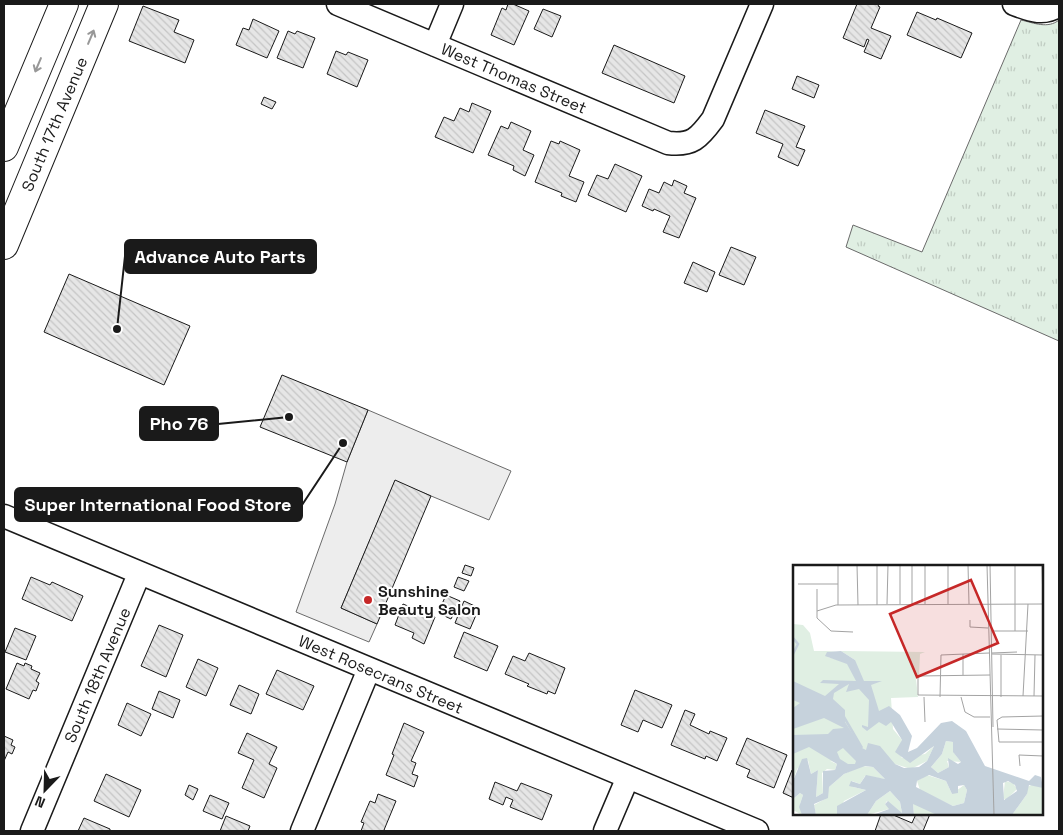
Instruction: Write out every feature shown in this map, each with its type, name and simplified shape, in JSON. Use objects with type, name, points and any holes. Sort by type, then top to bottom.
[{"type":"main road","points":[[4,146],[64,4]]},
{"type":"main road","name":"South 17th Avenue","points":[[4,245],[104,4]]},
{"type":"street","name":"West Thomas Street","points":[[338,4],[668,143],[680,144],[692,142],[702,134],[713,119],[762,4]]},
{"type":"street","points":[[435,45],[452,4]]},
{"type":"street","points":[[1014,4],[1040,12],[1049,11],[1058,6]]},
{"type":"street","name":"West Rosecrans Street","points":[[4,516],[757,831]]},
{"type":"street","name":"South 18th Avenue","points":[[32,831],[139,574]]},
{"type":"street","points":[[302,831],[369,669]]},
{"type":"street","points":[[605,831],[628,777]]},
{"type":"green space","points":[[1021,20],[1046,25],[1059,20],[1059,341],[846,247],[853,225],[922,252]]},
{"type":"shaded area","points":[[368,410],[511,471],[489,520],[395,481],[341,608],[377,624],[369,642],[296,612],[335,504],[347,462]]},
{"type":"building","points":[[508,4],[513,4],[529,11],[514,45],[491,35],[502,8],[506,10]]},
{"type":"building","points":[[857,4],[879,4],[878,6],[880,7],[871,28],[891,36],[881,59],[864,52],[869,40],[867,39],[864,47],[843,38]]},
{"type":"building","points":[[143,6],[179,20],[174,32],[194,40],[185,63],[129,41]]},
{"type":"building","points":[[543,9],[561,16],[552,37],[534,29]]},
{"type":"building","points":[[917,12],[936,20],[937,18],[972,33],[961,58],[907,35]]},
{"type":"building","points":[[253,19],[279,31],[267,58],[236,45],[243,28],[249,30]]},
{"type":"building","points":[[288,31],[295,34],[297,31],[315,38],[303,68],[277,58]]},
{"type":"building","points":[[614,45],[685,76],[674,103],[602,73]]},
{"type":"building","points":[[336,51],[346,55],[348,52],[368,60],[357,87],[327,74]]},
{"type":"building","points":[[797,76],[819,85],[814,98],[792,89]]},
{"type":"building","points":[[264,97],[276,102],[272,109],[261,104]]},
{"type":"building","points":[[472,103],[491,111],[473,153],[435,137],[444,117],[454,121],[460,108],[469,112]]},
{"type":"building","points":[[765,110],[805,126],[796,147],[805,150],[798,166],[778,157],[783,144],[756,133]]},
{"type":"building","points":[[511,122],[531,131],[523,150],[534,155],[525,176],[513,170],[514,166],[488,155],[501,126],[508,129]]},
{"type":"building","points":[[551,141],[559,144],[560,141],[580,150],[569,176],[584,182],[576,202],[561,196],[562,193],[535,182]]},
{"type":"building","points":[[615,164],[642,176],[626,212],[588,195],[597,175],[608,179]]},
{"type":"building","points":[[674,180],[687,186],[684,193],[696,198],[679,238],[663,232],[670,216],[642,206],[649,189],[659,193],[664,182],[672,186]]},
{"type":"building","points":[[731,247],[756,257],[744,285],[719,275]]},
{"type":"building","points":[[693,262],[715,272],[707,292],[684,283]]},
{"type":"building","points":[[69,274],[190,326],[164,385],[44,332]]},
{"type":"building","points":[[282,375],[368,410],[347,462],[260,427]]},
{"type":"building","points":[[395,480],[431,496],[377,624],[341,608]]},
{"type":"building","points":[[465,565],[474,568],[471,576],[462,573]]},
{"type":"building","points":[[31,577],[50,585],[52,582],[83,596],[72,621],[22,599]]},
{"type":"building","points":[[458,577],[469,581],[464,591],[454,587]]},
{"type":"building","points":[[446,595],[460,601],[451,619],[438,613]]},
{"type":"building","points":[[464,601],[479,608],[470,629],[455,623]]},
{"type":"building","points":[[403,604],[435,617],[424,644],[412,638],[414,633],[395,625]]},
{"type":"building","points":[[159,625],[183,635],[166,677],[141,666]]},
{"type":"building","points":[[15,628],[36,636],[26,660],[5,652]]},
{"type":"building","points":[[464,632],[498,646],[487,671],[454,657]]},
{"type":"building","points":[[529,653],[565,668],[555,694],[548,691],[547,694],[527,686],[529,684],[505,674],[513,656],[525,661]]},
{"type":"building","points":[[198,659],[218,668],[206,696],[186,687]]},
{"type":"building","points":[[17,663],[24,666],[25,663],[32,666],[31,669],[40,673],[36,681],[39,683],[36,691],[33,690],[29,699],[6,689]]},
{"type":"building","points":[[277,670],[314,686],[303,710],[266,694]]},
{"type":"building","points":[[239,685],[259,694],[251,714],[230,705]]},
{"type":"building","points":[[635,690],[672,705],[662,728],[643,720],[638,732],[621,725]]},
{"type":"building","points":[[159,691],[180,700],[173,718],[152,709]]},
{"type":"building","points":[[127,703],[151,714],[141,736],[118,725]]},
{"type":"building","points":[[685,710],[695,714],[690,725],[709,734],[710,731],[727,738],[717,761],[706,756],[705,759],[671,745]]},
{"type":"building","points":[[404,723],[424,732],[411,761],[416,763],[412,774],[418,776],[414,787],[386,775]]},
{"type":"building","points":[[247,733],[277,747],[269,764],[277,768],[264,798],[242,788],[254,760],[238,753]]},
{"type":"building","points":[[4,736],[13,740],[11,745],[15,747],[12,754],[8,752],[4,761]]},
{"type":"building","points":[[747,738],[787,755],[774,788],[747,777],[750,770],[736,764]]},
{"type":"building","points":[[792,770],[793,798],[783,793]]},
{"type":"building","points":[[106,774],[141,790],[129,817],[94,801]]},
{"type":"building","points":[[495,782],[517,791],[521,783],[552,795],[542,820],[510,807],[513,800],[506,797],[503,805],[489,799]]},
{"type":"building","points":[[189,785],[198,789],[193,800],[185,795]]},
{"type":"building","points":[[378,794],[396,801],[384,830],[387,831],[361,831],[364,823],[361,822],[370,801],[375,803]]},
{"type":"building","points":[[210,795],[229,803],[222,819],[203,811]]},
{"type":"building","points":[[881,815],[893,815],[912,823],[916,815],[930,815],[923,831],[875,831]]},
{"type":"building","points":[[226,816],[250,826],[248,831],[220,831]]},
{"type":"building","points":[[84,818],[110,829],[110,831],[78,831]]},
{"type":"place","name":"Advance Auto Parts","points":[[117,329]]},
{"type":"place","name":"Pho 76","points":[[289,417]]},
{"type":"place","name":"Super International Food Store","points":[[343,443]]},
{"type":"place","name":"Sunshine Beauty Salon","points":[[368,600]]}]
